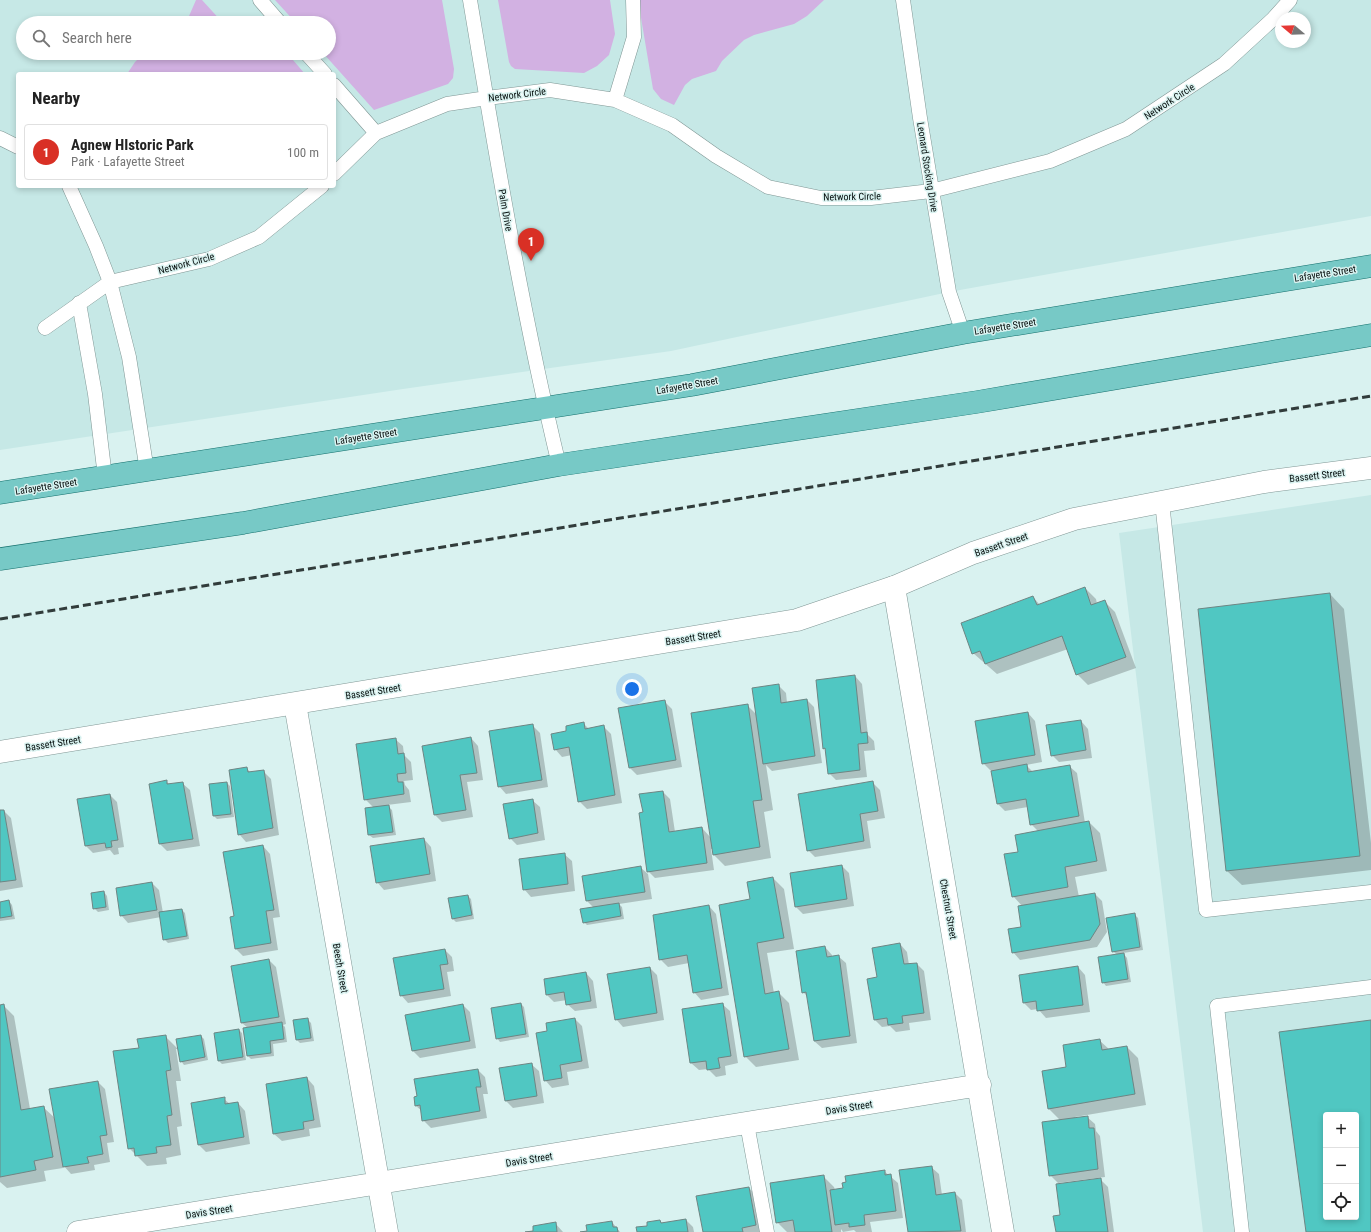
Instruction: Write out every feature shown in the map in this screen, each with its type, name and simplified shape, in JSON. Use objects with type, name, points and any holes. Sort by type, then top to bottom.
[{"type":"main road","name":"Lafayette Street","points":[[0,493],[692,385],[963,333],[1371,266]]},
{"type":"main road","points":[[0,559],[243,523],[559,465],[977,402],[1371,335]]},
{"type":"street","name":"Bassett Street","points":[[0,752],[797,620],[894,587],[973,553],[1074,519],[1264,482],[1371,468]]},
{"type":"street","name":"Chestnut Street","points":[[894,587],[980,1085],[1003,1232]]},
{"type":"street","name":"Beech Street","points":[[295,704],[387,1232]]},
{"type":"street","name":"Davis Street","points":[[78,1232],[980,1085]]},
{"type":"lane","points":[[260,0],[274,16]]},
{"type":"lane","name":"Palm Drive","points":[[470,0],[511,239],[545,407],[559,465]]},
{"type":"lane","points":[[615,100],[634,37],[633,0]]},
{"type":"lane","name":"Leonard Stocking Drive","points":[[903,0],[931,191],[949,292],[963,333]]},
{"type":"lane","name":"Network Circle","points":[[336,172],[376,133],[447,104],[550,90],[615,100],[672,125],[716,156],[768,187],[821,198],[871,198],[931,191],[1050,161],[1126,129],[1224,64],[1273,19],[1290,0]]},
{"type":"lane","points":[[312,60],[323,72]]},
{"type":"lane","points":[[336,87],[376,133]]},
{"type":"lane","points":[[0,138],[16,147]]},
{"type":"lane","points":[[70,188],[96,246],[110,282],[129,357],[147,471]]},
{"type":"lane","name":"Network Circle","points":[[46,328],[110,282],[209,259],[259,237],[320,188]]},
{"type":"lane","points":[[79,303],[95,394],[105,477]]},
{"type":"lane","points":[[1162,502],[1206,910],[1371,892]]},
{"type":"lane","points":[[1242,1232],[1217,1006],[1371,987]]},
{"type":"lane","points":[[747,1124],[767,1232]]},
{"type":"shaded area","points":[[0,0],[1371,0],[1371,216],[949,292],[671,351],[403,389],[0,450]]},
{"type":"shaded area","points":[[196,0],[202,0],[217,16],[189,16]]},
{"type":"shaded area","points":[[275,0],[442,0],[454,69],[453,78],[448,84],[374,110],[329,60],[336,60],[336,16],[290,16]]},
{"type":"shaded area","points":[[498,0],[610,0],[615,34],[609,55],[597,66],[584,73],[515,69],[509,62]]},
{"type":"shaded area","points":[[638,0],[824,0],[807,16],[794,24],[754,35],[744,40],[722,61],[716,71],[692,79],[685,85],[674,105],[661,99],[653,89]]},
{"type":"shaded area","points":[[137,60],[293,60],[303,72],[128,72]]},
{"type":"shaded area","points":[[1371,495],[1371,1232],[1203,1232],[1119,533]]},
{"type":"building","points":[[1085,587],[1091,605],[1105,600],[1126,657],[1076,675],[1062,636],[985,664],[980,651],[972,654],[961,623],[1033,596],[1037,605]]},
{"type":"building","points":[[1330,593],[1360,856],[1226,871],[1198,609]]},
{"type":"building","points":[[855,675],[861,733],[867,732],[868,743],[858,744],[860,770],[828,774],[825,748],[823,749],[816,680]]},
{"type":"building","points":[[779,684],[781,703],[807,699],[815,756],[763,764],[752,688]]},
{"type":"building","points":[[665,700],[676,760],[629,768],[618,708]]},
{"type":"building","points":[[748,704],[762,800],[753,801],[760,847],[713,855],[691,713]]},
{"type":"building","points":[[1028,712],[1035,755],[982,764],[975,721]]},
{"type":"building","points":[[1081,720],[1086,750],[1051,756],[1046,725]]},
{"type":"building","points":[[584,722],[585,729],[604,725],[615,795],[578,802],[569,747],[554,750],[551,734],[566,731],[566,726]]},
{"type":"building","points":[[533,724],[542,780],[498,787],[489,731]]},
{"type":"building","points":[[471,737],[477,773],[460,775],[466,810],[434,815],[422,746]]},
{"type":"building","points":[[396,738],[398,754],[404,753],[406,773],[397,774],[398,782],[403,782],[404,794],[364,800],[356,744]]},
{"type":"building","points":[[1027,764],[1028,772],[1070,765],[1079,816],[1030,825],[1026,799],[997,804],[991,771]]},
{"type":"building","points":[[247,767],[248,772],[264,770],[273,828],[238,835],[229,770]]},
{"type":"building","points":[[167,780],[167,784],[183,782],[193,839],[159,844],[149,784]]},
{"type":"building","points":[[873,781],[878,811],[860,814],[864,841],[807,851],[798,794]]},
{"type":"building","points":[[227,782],[231,814],[213,816],[209,784]]},
{"type":"building","points":[[663,791],[669,832],[702,827],[707,863],[647,872],[639,813],[643,812],[639,794]]},
{"type":"building","points":[[110,794],[118,840],[111,841],[112,847],[106,848],[105,843],[85,846],[77,799]]},
{"type":"building","points":[[533,799],[538,833],[509,839],[503,804]]},
{"type":"building","points":[[389,805],[393,832],[368,835],[365,808]]},
{"type":"building","points":[[0,810],[4,810],[16,880],[0,882]]},
{"type":"building","points":[[1089,821],[1097,861],[1065,867],[1068,887],[1012,897],[1004,854],[1018,852],[1015,835]]},
{"type":"building","points":[[424,838],[430,874],[376,883],[370,846]]},
{"type":"building","points":[[263,845],[274,910],[266,911],[271,943],[235,949],[230,917],[234,916],[223,852]]},
{"type":"building","points":[[565,853],[568,884],[523,890],[519,859]]},
{"type":"building","points":[[842,865],[847,899],[795,907],[790,873]]},
{"type":"building","points":[[641,866],[645,892],[586,901],[582,876]]},
{"type":"building","points":[[773,877],[784,938],[757,943],[765,994],[779,991],[789,1049],[744,1057],[719,905],[750,899],[747,882]]},
{"type":"building","points":[[152,882],[157,910],[120,916],[116,888]]},
{"type":"building","points":[[104,891],[106,907],[93,909],[91,893]]},
{"type":"building","points":[[1095,893],[1100,924],[1090,940],[1012,953],[1008,929],[1021,927],[1018,906]]},
{"type":"building","points":[[468,895],[472,915],[452,919],[448,898]]},
{"type":"building","points":[[9,900],[12,916],[0,918],[0,902]]},
{"type":"building","points":[[619,903],[621,916],[583,923],[580,909]]},
{"type":"building","points":[[709,905],[722,988],[693,993],[687,955],[659,960],[653,915]]},
{"type":"building","points":[[182,909],[187,936],[163,940],[159,912]]},
{"type":"building","points":[[1135,913],[1140,947],[1112,952],[1106,918]]},
{"type":"building","points":[[900,943],[904,964],[917,963],[924,1013],[902,1016],[903,1023],[888,1025],[887,1018],[874,1020],[867,979],[877,977],[872,948]]},
{"type":"building","points":[[825,946],[827,957],[839,955],[850,1036],[814,1041],[806,992],[802,993],[796,951]]},
{"type":"building","points":[[445,949],[448,964],[440,965],[444,989],[400,996],[393,958]]},
{"type":"building","points":[[1124,953],[1128,979],[1102,983],[1098,957]]},
{"type":"building","points":[[269,959],[279,1017],[241,1023],[231,966]]},
{"type":"building","points":[[1078,966],[1083,1005],[1037,1011],[1036,1001],[1023,1003],[1019,975]]},
{"type":"building","points":[[650,967],[657,1013],[615,1020],[607,974]]},
{"type":"building","points":[[586,972],[591,1001],[566,1005],[564,992],[546,995],[544,979]]},
{"type":"building","points":[[521,1003],[526,1034],[496,1039],[491,1008]]},
{"type":"building","points":[[723,1003],[731,1056],[718,1058],[720,1068],[707,1070],[706,1061],[690,1063],[682,1009]]},
{"type":"building","points":[[4,1004],[21,1110],[44,1106],[53,1157],[34,1161],[36,1170],[0,1177],[0,1005]]},
{"type":"building","points":[[463,1004],[470,1041],[412,1051],[405,1015]]},
{"type":"building","points":[[308,1018],[311,1038],[296,1040],[293,1020]]},
{"type":"building","points":[[575,1018],[582,1061],[560,1065],[562,1078],[544,1081],[536,1033],[547,1031],[546,1023]]},
{"type":"building","points":[[1371,1020],[1371,1232],[1306,1232],[1279,1032]]},
{"type":"building","points":[[282,1022],[284,1039],[270,1041],[271,1053],[247,1056],[243,1028]]},
{"type":"building","points":[[239,1029],[243,1057],[218,1061],[214,1033]]},
{"type":"building","points":[[166,1035],[171,1070],[166,1071],[172,1115],[167,1116],[171,1145],[156,1147],[157,1153],[135,1156],[134,1148],[128,1149],[113,1051],[139,1048],[137,1039]]},
{"type":"building","points":[[201,1035],[205,1057],[180,1062],[176,1039]]},
{"type":"building","points":[[1100,1039],[1102,1050],[1127,1046],[1135,1094],[1048,1109],[1042,1071],[1066,1067],[1063,1045]]},
{"type":"building","points":[[532,1063],[537,1096],[505,1101],[499,1068]]},
{"type":"building","points":[[478,1069],[481,1087],[476,1087],[480,1111],[422,1121],[420,1105],[415,1106],[414,1097],[417,1096],[414,1079]]},
{"type":"building","points":[[307,1077],[314,1120],[303,1122],[304,1129],[273,1134],[266,1084]]},
{"type":"building","points":[[98,1081],[107,1135],[100,1136],[103,1154],[87,1157],[89,1163],[63,1167],[49,1089]]},
{"type":"building","points":[[225,1097],[225,1104],[238,1102],[244,1137],[198,1145],[191,1103]]},
{"type":"building","points":[[1088,1116],[1089,1128],[1094,1128],[1098,1169],[1049,1176],[1042,1122]]},
{"type":"building","points":[[932,1166],[936,1195],[955,1192],[961,1231],[908,1232],[899,1170]]},
{"type":"building","points":[[885,1170],[885,1175],[891,1174],[896,1211],[864,1215],[865,1225],[849,1227],[849,1223],[835,1225],[830,1190],[843,1188],[842,1183],[846,1182],[845,1176]]},
{"type":"building","points":[[824,1175],[832,1232],[795,1232],[793,1220],[776,1223],[770,1183]]},
{"type":"building","points":[[1101,1178],[1108,1232],[1056,1232],[1053,1216],[1060,1215],[1056,1184]]},
{"type":"building","points":[[749,1187],[756,1225],[742,1228],[743,1232],[703,1232],[696,1196]]},
{"type":"building","points":[[686,1219],[688,1232],[637,1232],[636,1227],[647,1226],[647,1222],[660,1220],[661,1223]]},
{"type":"building","points":[[612,1221],[613,1227],[617,1227],[618,1232],[580,1232],[587,1231],[586,1225]]},
{"type":"building","points":[[556,1222],[557,1232],[525,1232],[533,1231],[533,1226]]},
{"type":"railway","points":[[0,619],[1371,396]]},
{"type":"place","name":"Agnew HIstoric Park","points":[[531,261]]}]
